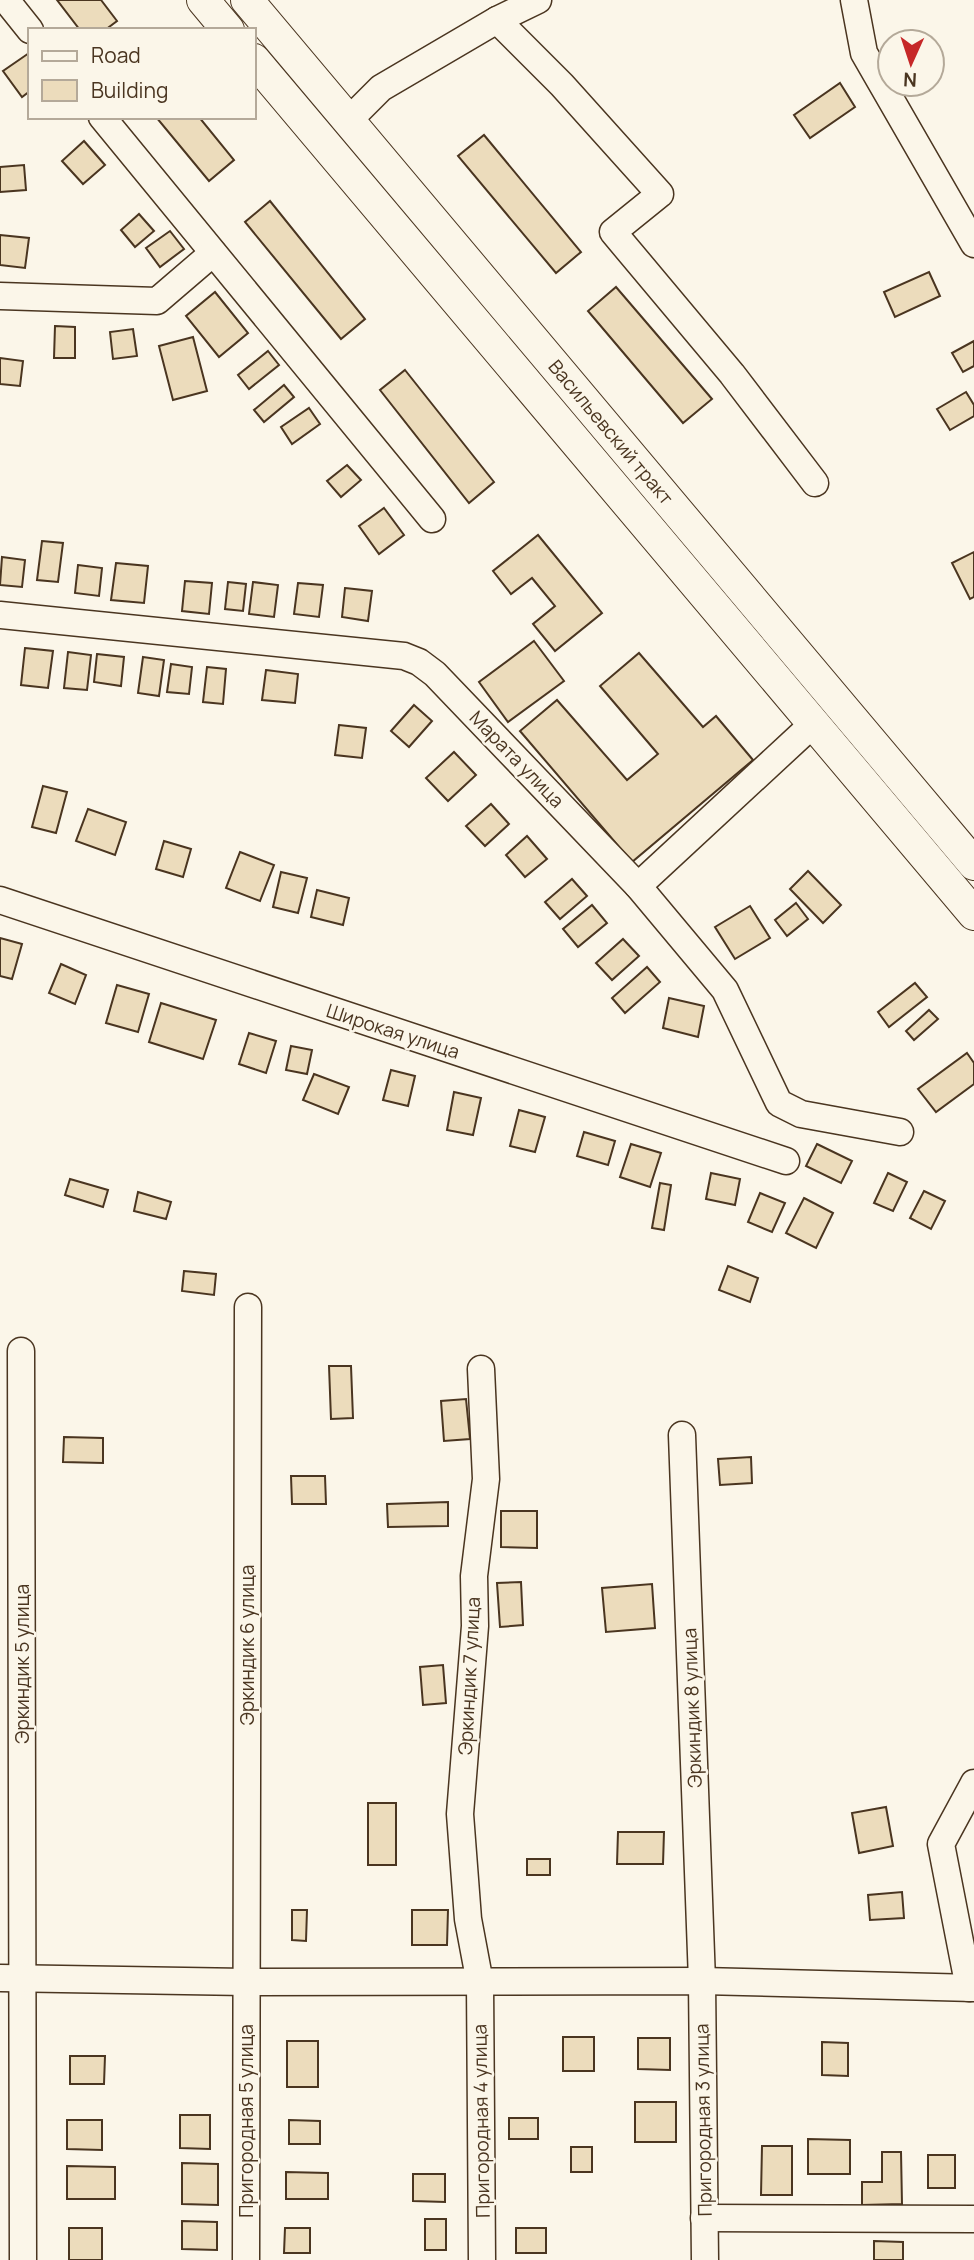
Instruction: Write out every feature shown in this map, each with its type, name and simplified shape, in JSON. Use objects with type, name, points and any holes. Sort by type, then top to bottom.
[{"type":"main road","points":[[203,0],[226,28]]},
{"type":"main road","name":"Васильевский тракт","points":[[247,0],[974,864]]},
{"type":"main road","name":"Васильевский тракт","points":[[256,62],[974,914]]},
{"type":"street","points":[[6,0],[28,28]]},
{"type":"street","points":[[349,120],[381,88],[497,20],[538,0]]},
{"type":"street","points":[[854,0],[864,52],[974,244]]},
{"type":"street","points":[[497,20],[562,86],[660,194],[613,232],[732,374],[815,483]]},
{"type":"street","points":[[104,119],[432,519]]},
{"type":"street","points":[[0,296],[157,301],[214,253]]},
{"type":"street","name":"Марата улица","points":[[0,615],[404,656],[419,662],[435,674],[638,886],[725,990],[779,1103],[811,1116],[900,1132]]},
{"type":"street","points":[[638,886],[813,724]]},
{"type":"street","name":"Широкая улица","points":[[0,900],[786,1161]]},
{"type":"street","name":"Эркиндик 6 улица","points":[[246,1982],[248,1307]]},
{"type":"street","name":"Эркиндик 5 улица","points":[[21,1351],[12,1978],[23,2260]]},
{"type":"street","name":"Эркиндик 7 улица","points":[[480,1983],[468,1919],[460,1814],[475,1626],[474,1576],[486,1479],[481,1369]]},
{"type":"street","name":"Эркиндик 8 улица","points":[[681,1435],[702,1981]]},
{"type":"street","points":[[12,1978],[246,1982],[702,1981],[971,1988],[941,1844],[974,1783]]},
{"type":"street","name":"Пригородная 3 улица","points":[[702,1981],[705,2260]]},
{"type":"street","name":"Пригородная 5 улица","points":[[246,1982],[246,2260]]},
{"type":"street","name":"Пригородная 4 улица","points":[[480,1983],[482,2260]]},
{"type":"street","points":[[704,2218],[974,2219]]},
{"type":"building","points":[[57,0],[101,0],[117,21],[108,28],[78,28]]},
{"type":"building","points":[[28,54],[28,92],[22,97],[3,71]]},
{"type":"building","points":[[840,83],[855,107],[810,138],[794,115]]},
{"type":"building","points":[[158,119],[201,119],[234,160],[209,181]]},
{"type":"building","points":[[484,135],[581,252],[556,273],[458,156]]},
{"type":"building","points":[[84,141],[105,165],[83,184],[62,161]]},
{"type":"building","points":[[24,165],[26,190],[0,192],[0,167]]},
{"type":"building","points":[[270,201],[365,319],[341,339],[245,222]]},
{"type":"building","points":[[139,214],[154,231],[135,247],[121,230]]},
{"type":"building","points":[[170,231],[184,249],[160,267],[146,248]]},
{"type":"building","points":[[0,235],[29,238],[25,268],[0,265]]},
{"type":"building","points":[[929,272],[940,296],[895,317],[884,292]]},
{"type":"building","points":[[616,287],[712,399],[683,423],[588,311]]},
{"type":"building","points":[[215,292],[248,333],[219,357],[186,316]]},
{"type":"building","points":[[55,326],[75,327],[75,358],[54,358]]},
{"type":"building","points":[[133,329],[137,356],[113,359],[110,332]]},
{"type":"building","points":[[193,337],[207,391],[173,400],[159,346]]},
{"type":"building","points":[[974,341],[974,366],[963,372],[952,353]]},
{"type":"building","points":[[268,351],[279,365],[249,389],[238,375]]},
{"type":"building","points":[[0,358],[23,361],[20,386],[0,384]]},
{"type":"building","points":[[405,370],[494,482],[469,503],[380,390]]},
{"type":"building","points":[[284,385],[294,397],[264,422],[254,410]]},
{"type":"building","points":[[966,392],[974,405],[974,416],[950,430],[937,409]]},
{"type":"building","points":[[309,408],[320,424],[292,444],[281,427]]},
{"type":"building","points":[[347,465],[361,480],[341,497],[327,481]]},
{"type":"building","points":[[384,508],[404,535],[379,554],[359,526]]},
{"type":"building","points":[[538,535],[602,613],[555,651],[533,624],[555,606],[532,578],[511,594],[493,571]]},
{"type":"building","points":[[42,541],[63,543],[58,582],[37,580]]},
{"type":"building","points":[[974,552],[974,597],[970,599],[952,563]]},
{"type":"building","points":[[2,557],[25,560],[22,587],[0,585]]},
{"type":"building","points":[[116,563],[148,566],[144,603],[111,600]]},
{"type":"building","points":[[78,565],[102,568],[99,596],[75,593]]},
{"type":"building","points":[[185,581],[212,583],[209,614],[182,611]]},
{"type":"building","points":[[228,582],[246,584],[243,611],[225,609]]},
{"type":"building","points":[[253,582],[278,585],[274,617],[249,614]]},
{"type":"building","points":[[298,583],[323,585],[319,617],[294,614]]},
{"type":"building","points":[[345,588],[372,591],[368,621],[342,617]]},
{"type":"building","points":[[534,641],[564,681],[508,722],[479,682]]},
{"type":"building","points":[[25,648],[53,651],[48,688],[21,685]]},
{"type":"building","points":[[68,652],[91,655],[87,690],[64,688]]},
{"type":"building","points":[[639,653],[703,727],[716,716],[753,760],[632,862],[520,731],[557,700],[627,780],[658,754],[600,686]]},
{"type":"building","points":[[97,654],[124,657],[121,686],[94,682]]},
{"type":"building","points":[[143,657],[164,660],[159,696],[138,693]]},
{"type":"building","points":[[171,664],[192,667],[189,694],[167,692]]},
{"type":"building","points":[[207,667],[226,669],[223,704],[203,702]]},
{"type":"building","points":[[266,670],[298,674],[295,703],[262,700]]},
{"type":"building","points":[[414,705],[432,721],[409,747],[391,731]]},
{"type":"building","points":[[339,725],[366,728],[362,758],[335,755]]},
{"type":"building","points":[[454,752],[476,775],[448,801],[426,778]]},
{"type":"building","points":[[43,786],[67,792],[56,833],[32,827]]},
{"type":"building","points":[[491,804],[509,824],[485,846],[466,826]]},
{"type":"building","points":[[88,809],[126,822],[115,855],[76,841]]},
{"type":"building","points":[[527,836],[547,859],[525,877],[506,855]]},
{"type":"building","points":[[164,841],[191,849],[183,877],[156,869]]},
{"type":"building","points":[[240,852],[274,865],[260,901],[226,888]]},
{"type":"building","points":[[808,871],[841,905],[823,923],[790,889]]},
{"type":"building","points":[[281,872],[307,878],[298,913],[273,907]]},
{"type":"building","points":[[572,879],[587,896],[560,919],[545,902]]},
{"type":"building","points":[[317,890],[349,898],[343,925],[311,917]]},
{"type":"building","points":[[796,903],[808,919],[787,936],[775,920]]},
{"type":"building","points":[[592,905],[607,923],[578,947],[563,929]]},
{"type":"building","points":[[750,906],[770,938],[735,959],[715,927]]},
{"type":"building","points":[[0,938],[22,944],[12,979],[0,976]]},
{"type":"building","points":[[623,939],[639,956],[612,980],[596,963]]},
{"type":"building","points":[[61,964],[86,975],[75,1004],[49,993]]},
{"type":"building","points":[[647,967],[660,982],[625,1013],[612,998]]},
{"type":"building","points":[[915,983],[927,997],[889,1027],[878,1012]]},
{"type":"building","points":[[117,985],[149,994],[138,1032],[106,1023]]},
{"type":"building","points":[[669,998],[704,1006],[698,1037],[663,1028]]},
{"type":"building","points":[[161,1003],[216,1020],[203,1059],[149,1042]]},
{"type":"building","points":[[929,1010],[938,1019],[914,1040],[906,1031]]},
{"type":"building","points":[[249,1033],[276,1041],[266,1073],[239,1064]]},
{"type":"building","points":[[291,1046],[312,1050],[307,1074],[286,1070]]},
{"type":"building","points":[[967,1053],[974,1063],[974,1084],[936,1112],[918,1089]]},
{"type":"building","points":[[391,1070],[415,1076],[408,1106],[383,1100]]},
{"type":"building","points":[[314,1074],[349,1087],[338,1114],[303,1100]]},
{"type":"building","points":[[454,1092],[481,1098],[473,1135],[447,1130]]},
{"type":"building","points":[[519,1110],[545,1117],[535,1152],[510,1146]]},
{"type":"building","points":[[584,1132],[615,1141],[608,1165],[577,1156]]},
{"type":"building","points":[[631,1144],[661,1153],[650,1187],[620,1177]]},
{"type":"building","points":[[817,1144],[852,1161],[841,1183],[806,1166]]},
{"type":"building","points":[[711,1173],[740,1179],[735,1205],[706,1199]]},
{"type":"building","points":[[888,1173],[907,1182],[893,1211],[874,1203]]},
{"type":"building","points":[[70,1179],[108,1190],[103,1207],[65,1195]]},
{"type":"building","points":[[660,1183],[671,1185],[664,1230],[652,1228]]},
{"type":"building","points":[[924,1191],[945,1201],[931,1229],[910,1218]]},
{"type":"building","points":[[138,1192],[171,1202],[166,1219],[134,1211]]},
{"type":"building","points":[[760,1193],[785,1203],[772,1232],[748,1222]]},
{"type":"building","points":[[804,1198],[833,1213],[816,1248],[786,1233]]},
{"type":"building","points":[[728,1266],[758,1278],[750,1302],[719,1290]]},
{"type":"building","points":[[184,1271],[216,1274],[214,1295],[182,1291]]},
{"type":"building","points":[[329,1366],[351,1366],[353,1418],[331,1419]]},
{"type":"building","points":[[466,1399],[470,1439],[444,1441],[441,1401]]},
{"type":"building","points":[[64,1437],[103,1438],[103,1463],[63,1462]]},
{"type":"building","points":[[751,1457],[752,1483],[720,1485],[718,1459]]},
{"type":"building","points":[[291,1476],[325,1476],[326,1504],[292,1504]]},
{"type":"building","points":[[448,1502],[448,1526],[388,1527],[387,1504]]},
{"type":"building","points":[[501,1511],[537,1511],[537,1548],[501,1547]]},
{"type":"building","points":[[521,1582],[523,1625],[500,1627],[497,1583]]},
{"type":"building","points":[[652,1584],[655,1628],[606,1632],[602,1588]]},
{"type":"building","points":[[443,1665],[446,1703],[423,1705],[420,1667]]},
{"type":"building","points":[[368,1803],[396,1803],[396,1865],[368,1865]]},
{"type":"building","points":[[886,1807],[893,1846],[859,1853],[852,1813]]},
{"type":"building","points":[[618,1832],[664,1832],[663,1864],[617,1864]]},
{"type":"building","points":[[527,1859],[550,1859],[550,1875],[527,1875]]},
{"type":"building","points":[[902,1892],[904,1918],[870,1920],[868,1895]]},
{"type":"building","points":[[292,1910],[307,1910],[306,1941],[292,1940]]},
{"type":"building","points":[[412,1910],[448,1910],[447,1945],[412,1945]]},
{"type":"building","points":[[563,2037],[594,2037],[594,2071],[563,2071]]},
{"type":"building","points":[[638,2038],[670,2038],[670,2070],[638,2069]]},
{"type":"building","points":[[287,2041],[318,2041],[318,2087],[287,2087]]},
{"type":"building","points":[[822,2042],[848,2043],[848,2076],[822,2075]]},
{"type":"building","points":[[70,2056],[105,2056],[104,2084],[70,2084]]},
{"type":"building","points":[[635,2102],[676,2102],[676,2142],[635,2142]]},
{"type":"building","points":[[180,2115],[210,2115],[210,2149],[180,2148]]},
{"type":"building","points":[[509,2118],[538,2118],[538,2139],[509,2139]]},
{"type":"building","points":[[67,2120],[102,2120],[102,2150],[67,2149]]},
{"type":"building","points":[[289,2120],[320,2121],[320,2144],[289,2144]]},
{"type":"building","points":[[808,2139],[850,2140],[850,2174],[808,2174]]},
{"type":"building","points":[[762,2146],[792,2146],[792,2195],[761,2195]]},
{"type":"building","points":[[571,2147],[592,2147],[592,2172],[571,2172]]},
{"type":"building","points":[[882,2152],[901,2152],[902,2204],[862,2205],[862,2182],[882,2182]]},
{"type":"building","points":[[928,2155],[955,2155],[955,2188],[928,2188]]},
{"type":"building","points":[[182,2163],[218,2164],[218,2205],[182,2204]]},
{"type":"building","points":[[67,2166],[115,2167],[115,2199],[67,2199]]},
{"type":"building","points":[[286,2172],[328,2173],[328,2199],[286,2199]]},
{"type":"building","points":[[413,2174],[445,2174],[445,2202],[413,2201]]},
{"type":"building","points":[[425,2219],[446,2219],[446,2250],[425,2250]]},
{"type":"building","points":[[182,2221],[217,2222],[217,2250],[182,2249]]},
{"type":"building","points":[[69,2228],[102,2228],[102,2260],[69,2260]]},
{"type":"building","points":[[285,2228],[310,2228],[310,2253],[284,2253]]},
{"type":"building","points":[[516,2228],[546,2228],[546,2253],[516,2253]]},
{"type":"building","points":[[874,2241],[903,2242],[903,2260],[874,2260]]}]
